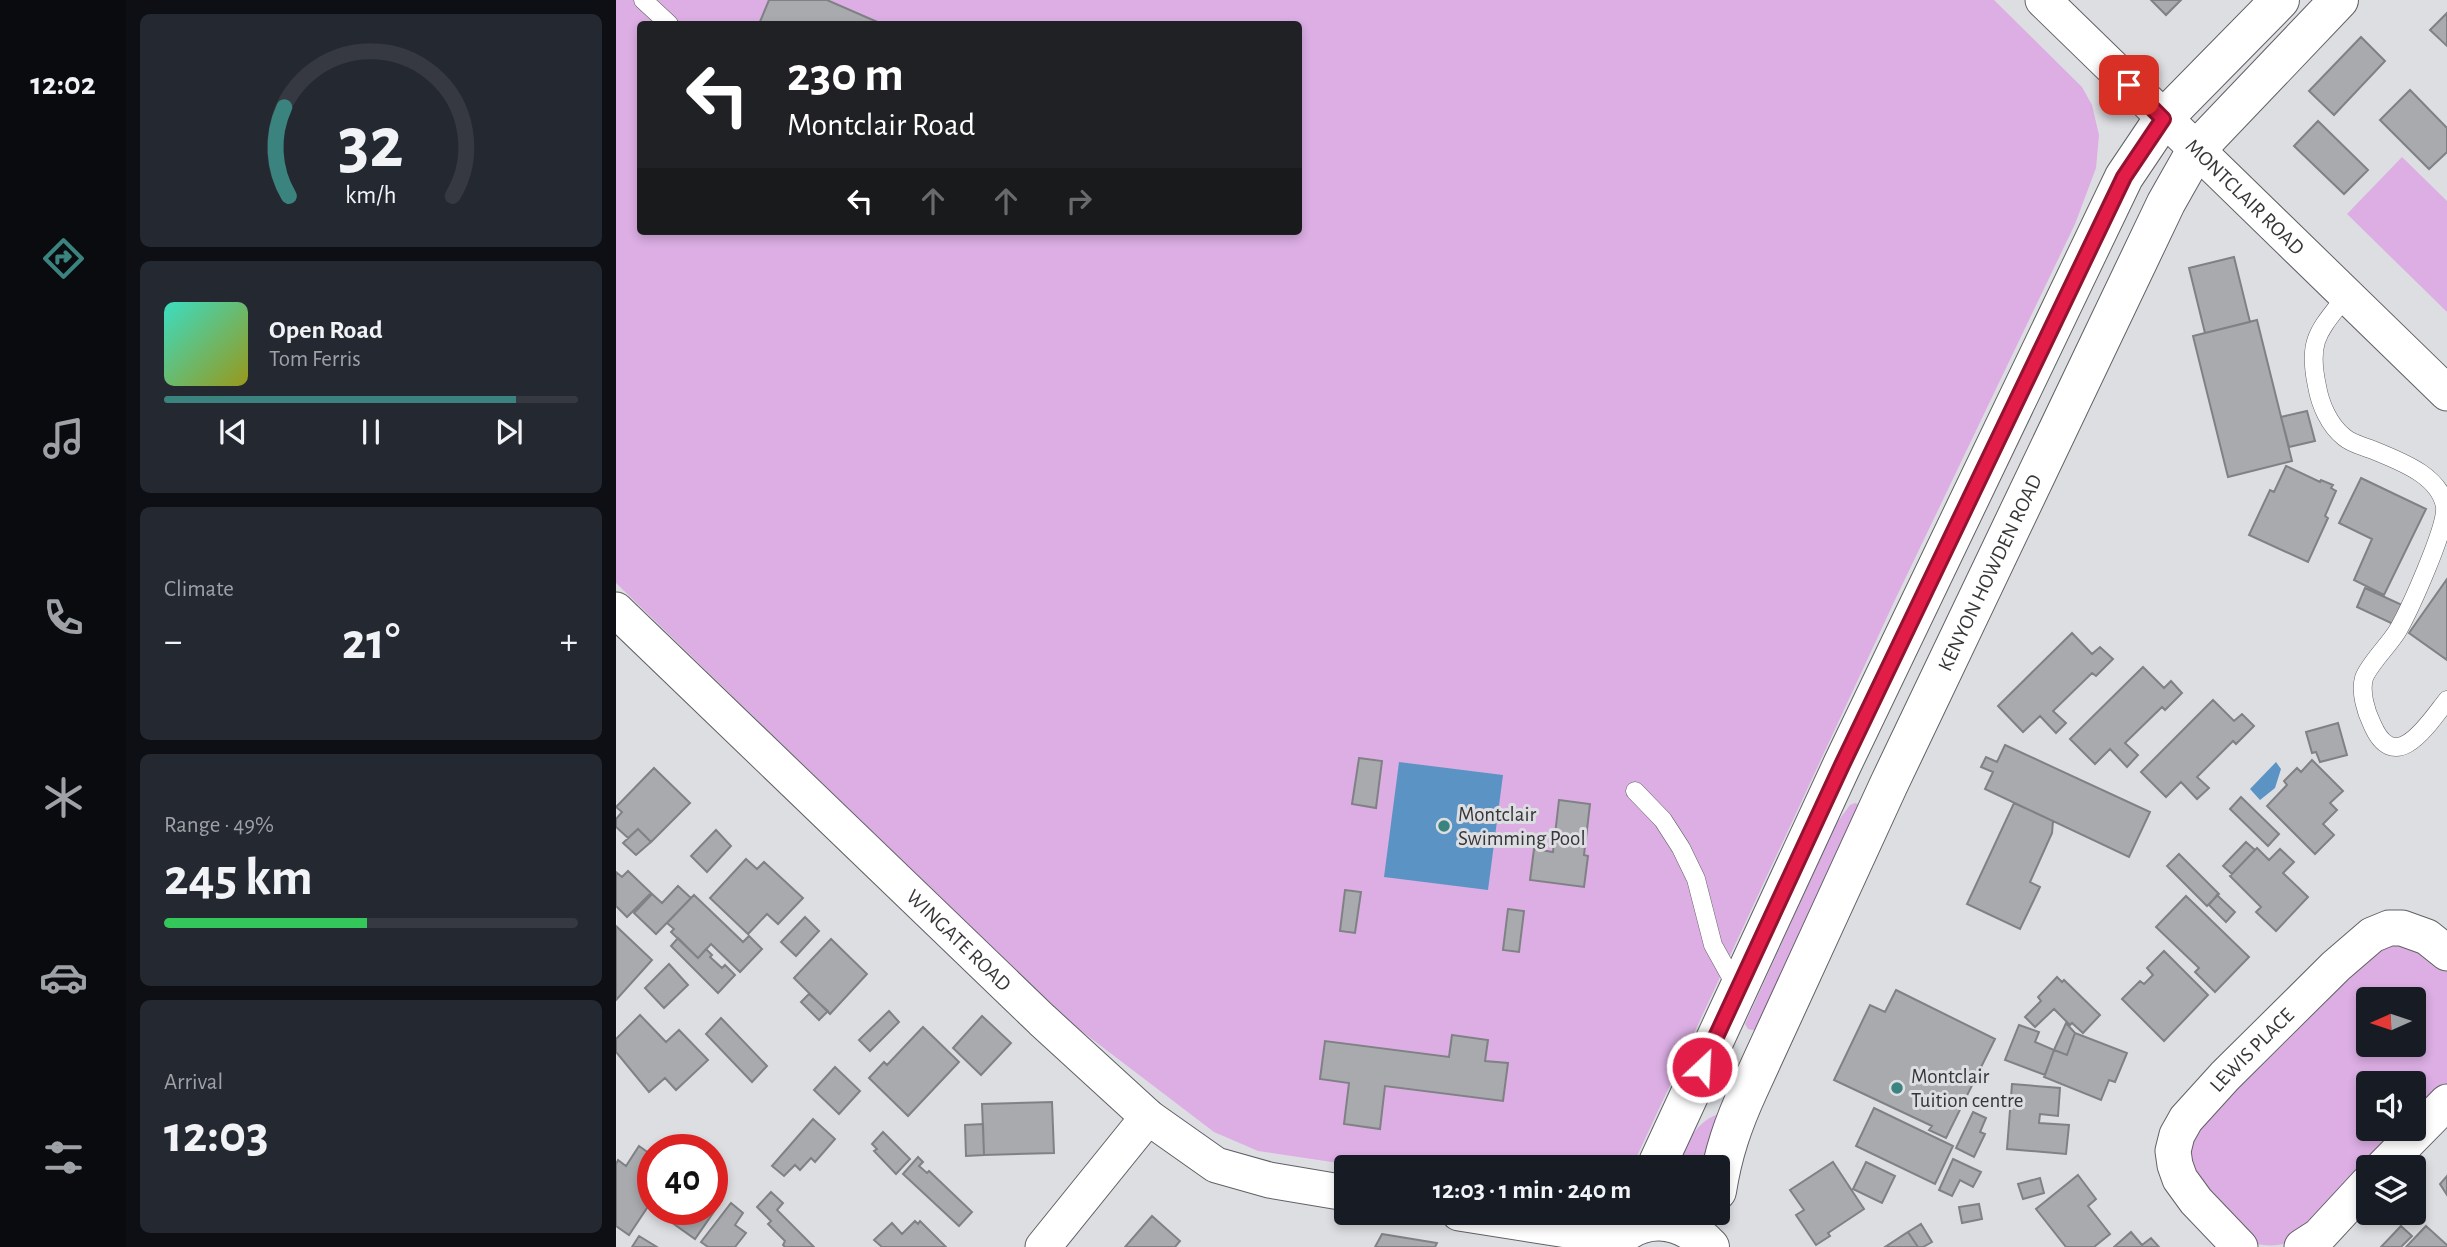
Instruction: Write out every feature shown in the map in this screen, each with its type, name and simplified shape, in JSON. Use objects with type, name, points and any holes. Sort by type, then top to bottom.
[{"type":"street","name":"MONTCLAIR ROAD","points":[[2043,0],[2346,296],[2444,385]]},
{"type":"street","name":"KENYON HOWDEN ROAD","points":[[1723,1155],[1730,1131],[1889,783],[2143,251],[2196,150],[2339,0]]},
{"type":"street","points":[[1662,1155],[1842,765],[2124,177],[2163,119],[2268,4]]},
{"type":"street","name":"WINGATE ROAD","points":[[616,610],[1042,1020],[1149,1117],[1216,1165],[1242,1174],[1334,1192]]},
{"type":"street","points":[[1842,765],[1889,783]]},
{"type":"street","name":"LEWIS PLACE","points":[[2240,1247],[2180,1179],[2173,1151],[2177,1135],[2186,1119],[2225,1076],[2327,975],[2372,936],[2389,928],[2402,928],[2427,937],[2447,953]]},
{"type":"street","points":[[1702,1067],[1749,1089]]},
{"type":"street","points":[[2395,1155],[2447,1102]]},
{"type":"street","points":[[1043,1247],[1149,1117]]},
{"type":"street","points":[[2302,1247],[2319,1236],[2356,1196]]},
{"type":"street","points":[[1543,1225],[1622,1233],[1643,1223],[1679,1224],[1712,1247]]},
{"type":"street","points":[[1518,1225],[1549,1247]]},
{"type":"street","points":[[1712,1247],[1714,1225]]},
{"type":"lane","points":[[643,0],[666,21]]},
{"type":"lane","points":[[2346,296],[2320,330],[2314,343],[2311,362],[2324,411],[2344,438],[2405,464],[2426,477],[2441,492],[2446,515],[2441,535],[2398,631],[2364,677],[2367,713],[2374,730],[2384,741],[2392,746],[2404,746],[2414,740],[2447,699]]},
{"type":"lane","points":[[1635,791],[1663,820],[1681,848],[1696,879],[1713,944],[1738,990]]},
{"type":"shaded area","points":[[616,0],[1994,0],[2082,87],[2092,105],[2099,135],[2096,168],[2075,224],[1894,602],[1638,1155],[1334,1155],[1334,1162],[1258,1151],[1214,1132],[1063,1017],[616,583]]},
{"type":"shaded area","points":[[2402,157],[2447,201],[2447,312],[2347,214]]},
{"type":"shaded area","points":[[1850,805],[1861,805],[1758,1031],[1748,1029],[1745,1024],[1836,824]]},
{"type":"shaded area","points":[[2393,939],[2447,965],[2447,1091],[2426,1112],[2426,1071],[2356,1071],[2356,1141],[2398,1141],[2384,1155],[2356,1155],[2356,1182],[2297,1240],[2273,1246],[2248,1242],[2184,1163],[2182,1145],[2367,950]]},
{"type":"shaded area","points":[[1722,1113],[1709,1155],[1682,1155],[1698,1127]]},
{"type":"water","name":"Montclair Swimming Pool","points":[[1399,762],[1503,775],[1488,890],[1384,877]]},
{"type":"water","points":[[2276,762],[2281,769],[2275,788],[2260,800],[2250,789]]},
{"type":"building","points":[[769,0],[827,0],[875,21],[760,21]]},
{"type":"building","points":[[2151,0],[2181,0],[2166,15]]},
{"type":"building","points":[[2447,13],[2447,46],[2430,30]]},
{"type":"building","points":[[2361,37],[2385,61],[2334,115],[2309,91]]},
{"type":"building","points":[[2410,90],[2447,128],[2447,152],[2429,169],[2380,120]]},
{"type":"building","points":[[2318,121],[2368,170],[2344,194],[2294,146]]},
{"type":"building","points":[[2234,257],[2250,322],[2205,333],[2189,268]]},
{"type":"building","points":[[2257,320],[2292,461],[2228,477],[2193,336]]},
{"type":"building","points":[[2307,411],[2315,441],[2289,447],[2281,417]]},
{"type":"building","points":[[2286,466],[2333,485],[2331,488],[2336,491],[2325,516],[2328,518],[2308,562],[2249,535],[2270,490],[2274,492]]},
{"type":"building","points":[[2361,478],[2426,509],[2384,595],[2354,580],[2372,539],[2339,523]]},
{"type":"building","points":[[2447,579],[2447,660],[2409,633]]},
{"type":"building","points":[[2365,588],[2402,605],[2393,624],[2357,607]]},
{"type":"building","points":[[2072,633],[2092,654],[2100,647],[2113,659],[2096,676],[2092,673],[2053,711],[2066,723],[2056,733],[2040,716],[2023,732],[1998,706]]},
{"type":"building","points":[[2143,667],[2164,688],[2171,681],[2182,693],[2165,710],[2162,707],[2125,743],[2138,755],[2127,767],[2110,749],[2095,764],[2070,739]]},
{"type":"building","points":[[2213,700],[2234,721],[2242,714],[2254,726],[2236,744],[2233,741],[2197,777],[2209,788],[2197,799],[2181,782],[2166,797],[2141,772]]},
{"type":"building","points":[[2338,723],[2347,755],[2320,762],[2316,752],[2312,753],[2306,732]]},
{"type":"building","points":[[2005,745],[2150,812],[2129,857],[1985,789],[1993,772],[1981,767],[1986,757],[1997,762]]},
{"type":"building","points":[[1359,758],[1382,761],[1376,808],[1352,804]]},
{"type":"building","points":[[2312,760],[2343,791],[2330,803],[2337,810],[2323,824],[2334,835],[2315,854],[2267,806],[2287,785],[2284,781],[2297,768],[2301,772]]},
{"type":"building","points":[[654,768],[690,803],[651,842],[638,829],[628,838],[616,827],[616,819],[622,812],[616,807]]},
{"type":"building","points":[[2241,797],[2279,834],[2268,846],[2230,809]]},
{"type":"building","points":[[1559,800],[1590,804],[1584,855],[1588,856],[1584,887],[1530,880],[1534,849],[1553,852]]},
{"type":"building","points":[[2014,803],[2053,821],[2052,833],[2030,882],[2040,887],[2020,929],[1967,904]]},
{"type":"building","points":[[638,829],[651,842],[636,855],[623,843]]},
{"type":"building","points":[[716,830],[731,846],[707,872],[691,856]]},
{"type":"building","points":[[2246,842],[2255,850],[2232,874],[2223,866]]},
{"type":"building","points":[[2257,848],[2269,860],[2280,849],[2294,862],[2283,873],[2308,897],[2276,931],[2256,912],[2261,907],[2230,876]]},
{"type":"building","points":[[2179,854],[2219,894],[2207,906],[2167,866]]},
{"type":"building","points":[[746,859],[757,869],[764,862],[803,898],[778,924],[767,914],[748,934],[710,898]]},
{"type":"building","points":[[628,871],[651,893],[627,917],[616,906],[616,872],[622,877]]},
{"type":"building","points":[[678,886],[691,898],[656,934],[634,913],[652,894],[662,903]]},
{"type":"building","points":[[1345,890],[1361,892],[1355,933],[1340,931]]},
{"type":"building","points":[[694,895],[743,942],[749,936],[762,949],[740,972],[711,944],[698,958],[671,932],[674,929],[667,923]]},
{"type":"building","points":[[2217,895],[2235,912],[2226,922],[2209,905]]},
{"type":"building","points":[[2186,896],[2249,957],[2215,992],[2195,972],[2199,968],[2156,927]]},
{"type":"building","points":[[1508,909],[1524,911],[1519,952],[1503,950]]},
{"type":"building","points":[[805,917],[819,931],[796,956],[781,942]]},
{"type":"building","points":[[616,926],[652,960],[616,1000]]},
{"type":"building","points":[[678,938],[698,958],[706,949],[722,968],[725,965],[735,975],[718,993],[671,946]]},
{"type":"building","points":[[831,939],[867,974],[830,1014],[794,978]]},
{"type":"building","points":[[2164,951],[2208,995],[2164,1041],[2122,999],[2140,981],[2144,984],[2153,975],[2147,968]]},
{"type":"building","points":[[669,964],[688,985],[664,1008],[645,988]]},
{"type":"building","points":[[2057,977],[2062,982],[2064,980],[2100,1015],[2083,1033],[2072,1023],[2070,1025],[2054,1009],[2035,1027],[2025,1017],[2041,1001],[2038,997]]},
{"type":"building","points":[[1896,990],[1995,1039],[1946,1138],[1929,1130],[1932,1126],[1834,1080],[1870,1005],[1885,1012]]},
{"type":"building","points":[[809,994],[828,1011],[819,1020],[801,1002]]},
{"type":"building","points":[[889,1011],[899,1022],[870,1051],[859,1040]]},
{"type":"building","points":[[640,1015],[666,1042],[679,1030],[708,1060],[676,1090],[665,1078],[649,1092],[616,1052],[616,1039]]},
{"type":"building","points":[[982,1016],[1011,1043],[981,1075],[953,1048]]},
{"type":"building","points":[[721,1018],[767,1066],[752,1082],[706,1034]]},
{"type":"building","points":[[2066,1023],[2075,1033],[2067,1055],[2054,1050]]},
{"type":"building","points":[[2019,1025],[2039,1032],[2035,1042],[2054,1050],[2045,1075],[2005,1060]]},
{"type":"building","points":[[923,1027],[959,1062],[908,1116],[869,1078],[884,1062],[887,1065]]},
{"type":"building","points":[[2075,1033],[2127,1053],[2115,1082],[2109,1080],[2101,1100],[2044,1077],[2054,1050],[2067,1055]]},
{"type":"building","points":[[1452,1035],[1488,1040],[1485,1061],[1508,1063],[1503,1101],[1385,1086],[1380,1129],[1344,1124],[1349,1083],[1320,1079],[1325,1041],[1449,1057]]},
{"type":"building","points":[[835,1067],[860,1091],[839,1114],[814,1090]]},
{"type":"building","points":[[2012,1084],[2060,1088],[2058,1116],[2040,1114],[2039,1123],[2069,1125],[2066,1154],[2007,1149]]},
{"type":"building","points":[[1052,1102],[1054,1153],[984,1155],[982,1104]]},
{"type":"building","points":[[1874,1108],[1953,1146],[1935,1184],[1856,1146]]},
{"type":"building","points":[[1973,1112],[1986,1118],[1980,1132],[1985,1134],[1974,1157],[1956,1148]]},
{"type":"building","points":[[813,1119],[835,1139],[815,1162],[811,1158],[800,1170],[795,1165],[784,1176],[772,1166]]},
{"type":"building","points":[[983,1124],[984,1155],[966,1156],[965,1125]]},
{"type":"building","points":[[883,1132],[910,1159],[896,1174],[874,1151],[877,1149],[872,1144]]},
{"type":"building","points":[[637,1149],[637,1223],[629,1235],[616,1226],[616,1164],[618,1160],[626,1166]]},
{"type":"building","points":[[918,1157],[923,1162],[919,1166],[927,1173],[929,1171],[972,1212],[959,1226],[903,1174]]},
{"type":"building","points":[[1953,1159],[1981,1172],[1973,1187],[1960,1180],[1952,1196],[1939,1190]]},
{"type":"building","points":[[1833,1162],[1864,1209],[1828,1233],[1830,1236],[1816,1245],[1796,1215],[1804,1210],[1790,1190]]},
{"type":"building","points":[[1866,1162],[1895,1176],[1882,1203],[1853,1189]]},
{"type":"building","points":[[2078,1175],[2096,1199],[2088,1206],[2110,1234],[2094,1247],[2066,1247],[2036,1209]]},
{"type":"building","points":[[2447,1176],[2447,1195],[2440,1184]]},
{"type":"building","points":[[2040,1178],[2044,1193],[2023,1199],[2018,1184]]},
{"type":"building","points":[[771,1192],[783,1203],[777,1210],[814,1247],[783,1245],[785,1241],[768,1224],[771,1221],[757,1207]]},
{"type":"building","points":[[731,1203],[743,1213],[735,1225],[746,1233],[735,1247],[708,1247],[701,1242],[714,1225],[728,1225],[728,1207]]},
{"type":"building","points":[[1979,1204],[1982,1219],[1962,1223],[1959,1207]]},
{"type":"building","points":[[1152,1216],[1180,1241],[1175,1247],[1125,1247]]},
{"type":"building","points":[[915,1221],[918,1224],[920,1221],[946,1247],[882,1247],[874,1240],[892,1223],[902,1234]]},
{"type":"building","points":[[1921,1224],[1932,1242],[1918,1247],[1908,1232]]},
{"type":"building","points":[[675,1225],[705,1225],[695,1239]]},
{"type":"building","points":[[2401,1226],[2412,1236],[2401,1247],[2381,1247]]},
{"type":"building","points":[[2426,1226],[2447,1245],[2447,1247],[2406,1247]]},
{"type":"building","points":[[1908,1232],[1918,1247],[1885,1247]]},
{"type":"building","points":[[2131,1232],[2142,1245],[2151,1238],[2159,1247],[2114,1247]]},
{"type":"building","points":[[1382,1234],[1437,1243],[1435,1247],[1375,1247]]},
{"type":"building","points":[[639,1236],[657,1247],[632,1247]]},
{"type":"place","name":"Montclair Swimming Pool","points":[[1444,826]]},
{"type":"place","name":"Montclair Tuition centre","points":[[1897,1088]]},
{"type":"route","points":[[1702,1067],[1842,765],[2124,177],[2163,119],[2129,85]]}]
